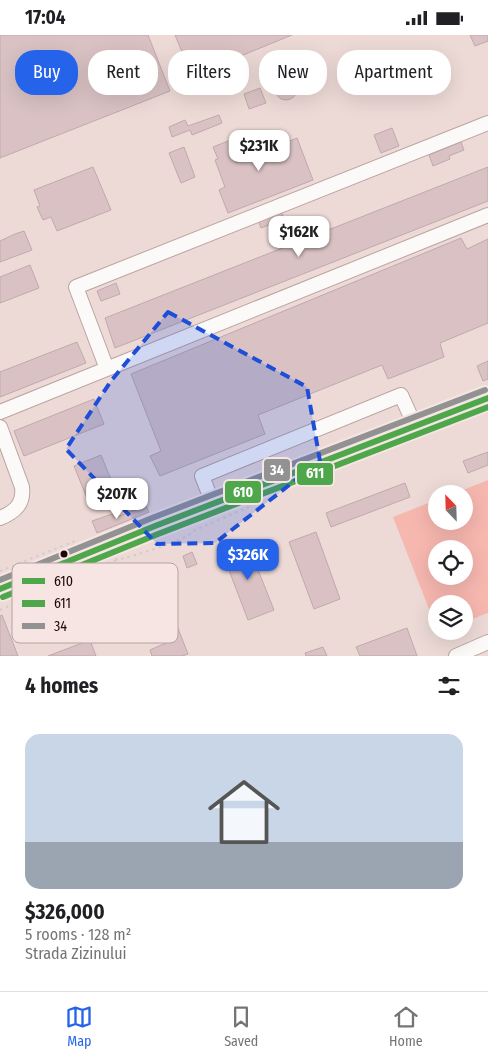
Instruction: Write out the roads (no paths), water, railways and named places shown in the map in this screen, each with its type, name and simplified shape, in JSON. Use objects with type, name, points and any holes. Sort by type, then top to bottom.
[{"type":"main road","points":[[65,563],[488,398]]},
{"type":"main road","points":[[0,589],[12,584]]},
{"type":"street","points":[[107,369],[76,287],[488,123]]},
{"type":"street","points":[[0,412],[488,215]]},
{"type":"street","points":[[213,504],[202,476],[401,395],[415,427]]},
{"type":"street","points":[[0,427],[23,493],[20,505],[16,510],[0,518]]},
{"type":"street","points":[[456,656],[488,642]]}]
